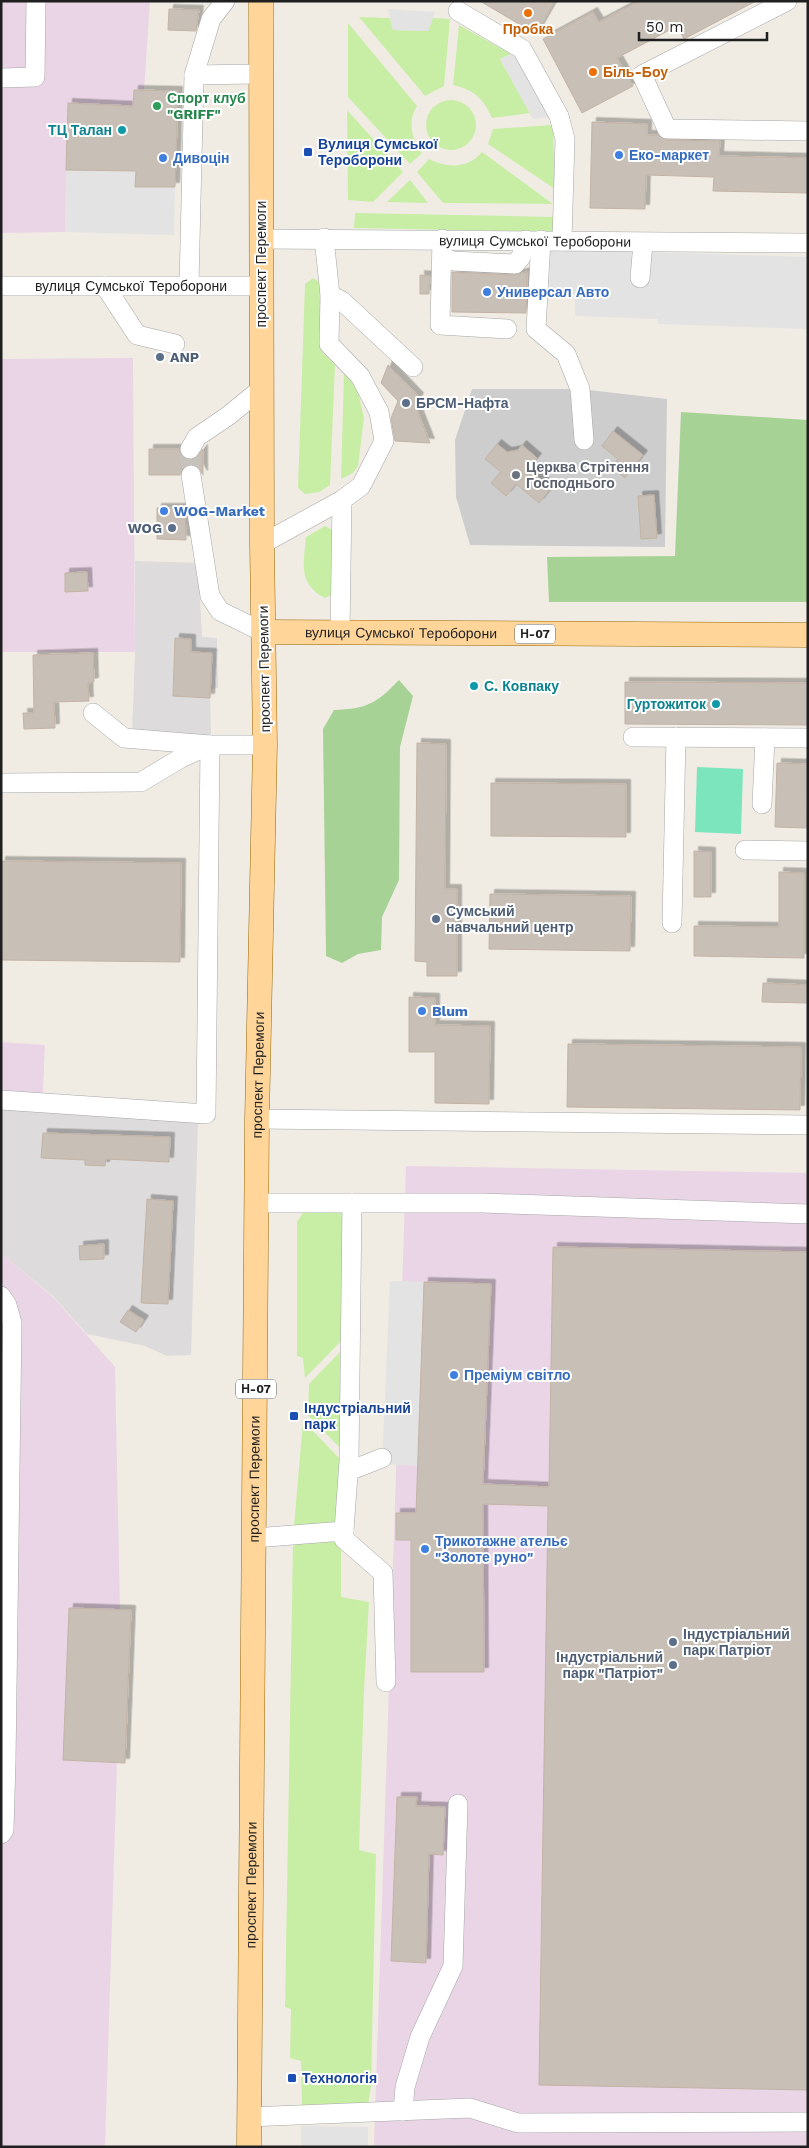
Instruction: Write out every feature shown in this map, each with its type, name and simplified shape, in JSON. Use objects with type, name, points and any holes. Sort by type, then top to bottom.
[{"type":"main road","name":"проспект Перемоги","points":[[249,2147],[257,1119],[265,745],[261,389],[261,1]]},
{"type":"main road","name":"вулиця Сумської Тероборони","points":[[263,632],[340,634],[808,635]]},
{"type":"street","points":[[1,78],[35,77],[36,1]]},
{"type":"street","points":[[189,286],[194,75],[210,19],[225,1]]},
{"type":"street","points":[[787,1],[642,75],[667,129],[808,131]]},
{"type":"street","points":[[458,11],[522,49],[559,116],[565,139],[562,241]]},
{"type":"street","points":[[194,75],[262,74]]},
{"type":"street","points":[[262,544],[342,500],[361,486],[384,441],[380,412],[360,376],[329,344],[330,295],[324,238]]},
{"type":"street","name":"вулиця Сумської Тероборони","points":[[261,239],[324,238],[443,248],[533,240],[643,243],[808,243]]},
{"type":"street","points":[[533,240],[536,330],[566,354],[580,389],[584,440]]},
{"type":"street","points":[[640,278],[643,243]]},
{"type":"street","points":[[443,248],[440,325],[507,329]]},
{"type":"street","name":"вулиця Сумської Тероборони","points":[[1,286],[261,286]]},
{"type":"street","points":[[105,286],[137,335],[175,344]]},
{"type":"street","points":[[330,295],[342,301],[413,367]]},
{"type":"street","points":[[190,449],[197,437],[228,416],[261,389]]},
{"type":"street","points":[[191,475],[210,596],[220,610],[263,632]]},
{"type":"street","points":[[340,634],[342,500]]},
{"type":"street","points":[[93,713],[124,738],[210,745],[265,745]]},
{"type":"street","points":[[633,737],[808,738]]},
{"type":"street","points":[[672,923],[676,737]]},
{"type":"street","points":[[762,804],[765,738]]},
{"type":"street","points":[[1,783],[141,782],[181,758],[210,745]]},
{"type":"street","points":[[1,1100],[206,1114],[210,745]]},
{"type":"street","points":[[745,850],[808,851]]},
{"type":"street","points":[[257,1119],[808,1125]]},
{"type":"street","points":[[257,1203],[482,1203],[808,1214]]},
{"type":"street","points":[[352,1203],[349,1471],[344,1539],[383,1573],[386,1682]]},
{"type":"street","points":[[1,1296],[7,1305],[12,1323],[6,1762],[4,1830],[1,1834]]},
{"type":"street","points":[[349,1471],[382,1458]]},
{"type":"street","points":[[254,1538],[344,1531]]},
{"type":"street","points":[[403,2111],[406,2086],[420,2037],[453,1966],[458,1804]]},
{"type":"street","points":[[249,2117],[470,2108],[518,2122],[808,2122]]},
{"type":"shaded area","points":[[1,1],[150,1],[144,90],[134,90],[133,106],[68,103],[65,232],[1,233]]},
{"type":"shaded area","points":[[388,9],[435,12],[428,31],[393,30]]},
{"type":"shaded area","points":[[522,49],[559,116],[533,119],[500,59]]},
{"type":"shaded area","points":[[66,170],[136,171],[135,187],[175,187],[174,235],[65,232]]},
{"type":"shaded area","points":[[550,249],[808,257],[808,329],[658,324],[658,319],[575,316],[575,294],[549,294]]},
{"type":"shaded area","points":[[133,358],[135,652],[1,652],[1,359]]},
{"type":"shaded area","points":[[472,389],[580,389],[667,399],[665,547],[470,545],[456,497],[455,440]]},
{"type":"shaded area","points":[[135,561],[198,563],[202,637],[217,638],[218,688],[210,689],[211,735],[132,733],[135,652]]},
{"type":"shaded area","points":[[1,1042],[45,1045],[42,1111],[1,1109]]},
{"type":"shaded area","points":[[1,1109],[198,1121],[191,1355],[167,1356],[145,1346],[87,1334],[54,1297],[1,1253]]},
{"type":"shaded area","points":[[406,1166],[808,1173],[808,2147],[374,2145]]},
{"type":"shaded area","points":[[1,1253],[54,1298],[115,1367],[120,1609],[131,1610],[125,1763],[117,1763],[105,2147],[1,2147]]},
{"type":"shaded area","points":[[390,1281],[424,1282],[417,1466],[382,1464]]},
{"type":"shaded area","points":[[301,2126],[368,2127],[368,2147],[301,2147]]},
{"type":"green space","points":[[359,17],[390,18],[393,30],[428,31],[433,18],[450,19],[444,86],[425,96]]},
{"type":"green space","points":[[348,23],[417,106],[412,118],[412,130],[422,153],[410,164],[348,97]]},
{"type":"green space","points":[[459,25],[511,54],[500,59],[530,113],[492,118],[485,105],[477,96],[467,89],[453,85]]},
{"type":"green space","points":[[451,100],[469,107],[476,125],[469,143],[451,150],[433,143],[426,125],[433,107]]},
{"type":"green space","points":[[347,110],[403,172],[373,202],[348,200]]},
{"type":"green space","points":[[553,125],[555,189],[488,144],[493,129]]},
{"type":"green space","points":[[482,152],[553,204],[443,203],[417,172],[429,159],[443,164],[457,165],[470,162]]},
{"type":"green space","points":[[410,180],[428,203],[387,202]]},
{"type":"green space","points":[[355,213],[554,217],[554,232],[354,228]]},
{"type":"green space","points":[[313,278],[322,284],[321,351],[335,365],[330,485],[319,492],[305,494],[298,488],[305,284]]},
{"type":"green space","points":[[344,373],[357,388],[364,418],[358,466],[353,473],[341,479]]},
{"type":"green space","points":[[681,412],[808,420],[808,602],[549,602],[547,557],[675,556]]},
{"type":"green space","points":[[325,526],[334,531],[331,595],[325,598],[310,586],[304,572],[304,564],[306,537]]},
{"type":"green space","points":[[399,680],[413,696],[400,747],[399,880],[382,917],[381,950],[358,954],[342,963],[326,956],[323,729],[334,710],[355,708],[371,703]]},
{"type":"green space","points":[[697,767],[743,769],[741,834],[695,832]]},
{"type":"green space","points":[[348,1210],[345,1337],[305,1378],[303,1358],[297,1356],[297,1222],[304,1211]]},
{"type":"green space","points":[[344,1348],[343,1451],[308,1415],[309,1384]]},
{"type":"green space","points":[[303,1421],[343,1462],[340,1524],[294,1526]]},
{"type":"green space","points":[[334,1540],[341,1548],[341,1597],[369,1602],[359,1850],[376,1854],[371,2086],[368,2105],[302,2107],[301,2061],[290,2058],[291,2009],[285,2007],[293,1543]]},
{"type":"building","points":[[480,1],[555,1],[536,34]]},
{"type":"building","points":[[639,1],[756,1],[684,39],[677,26],[617,58],[633,86],[582,113],[543,39],[593,12],[599,22]]},
{"type":"building","points":[[169,9],[199,10],[196,31],[168,30]]},
{"type":"building","name":"ТЦ Талан","points":[[134,90],[178,91],[175,187],[135,187],[136,171],[66,170],[68,103],[133,106]]},
{"type":"building","points":[[592,122],[647,124],[647,135],[658,135],[667,140],[720,141],[719,156],[808,158],[808,193],[713,191],[714,177],[646,175],[645,209],[590,208]]},
{"type":"building","name":"Универсал Авто","points":[[452,272],[514,275],[527,272],[526,313],[452,312]]},
{"type":"building","points":[[420,275],[430,276],[429,294],[420,294]]},
{"type":"building","name":"БРСМ-Нафта","points":[[388,365],[419,397],[415,405],[430,443],[395,441],[391,418],[398,401],[381,383]]},
{"type":"building","points":[[613,431],[643,455],[625,478],[612,467],[618,459],[602,446]]},
{"type":"building","name":"Церква Стрітення Господнього","points":[[497,444],[507,452],[518,450],[522,445],[537,458],[528,469],[551,488],[539,503],[516,484],[506,496],[491,483],[501,472],[485,459]]},
{"type":"building","points":[[149,449],[179,449],[181,455],[189,460],[196,458],[203,449],[203,475],[199,468],[190,464],[184,467],[180,475],[149,475]]},
{"type":"building","points":[[654,495],[657,538],[641,539],[638,496]]},
{"type":"building","name":"WOG","points":[[157,508],[185,508],[186,540],[157,539]]},
{"type":"building","points":[[87,572],[88,591],[65,592],[65,573]]},
{"type":"building","points":[[175,638],[191,639],[191,652],[212,653],[210,698],[173,696]]},
{"type":"building","points":[[93,653],[94,682],[88,683],[89,701],[54,702],[55,728],[24,729],[23,713],[34,713],[33,655]]},
{"type":"building","name":"Гуртожиток","points":[[625,682],[808,683],[808,725],[625,724]]},
{"type":"building","points":[[417,743],[446,744],[445,889],[457,889],[457,976],[427,976],[427,962],[415,961]]},
{"type":"building","points":[[777,763],[808,764],[807,828],[775,827]]},
{"type":"building","points":[[491,783],[626,784],[626,837],[491,836]]},
{"type":"building","points":[[694,851],[711,852],[711,897],[694,897]]},
{"type":"building","points":[[1,861],[181,863],[180,962],[1,960]]},
{"type":"building","points":[[779,872],[804,873],[804,958],[694,956],[694,926],[779,927]]},
{"type":"building","points":[[490,894],[631,896],[630,951],[489,949]]},
{"type":"building","points":[[763,983],[808,985],[808,1003],[762,1002]]},
{"type":"building","points":[[409,997],[435,998],[435,1025],[490,1026],[489,1104],[435,1103],[435,1052],[409,1052]]},
{"type":"building","points":[[568,1044],[801,1047],[800,1110],[567,1107]]},
{"type":"building","points":[[43,1133],[170,1137],[169,1162],[106,1159],[105,1166],[85,1165],[85,1160],[41,1158]]},
{"type":"building","points":[[147,1199],[173,1201],[168,1304],[141,1303]]},
{"type":"building","points":[[104,1244],[104,1259],[80,1260],[79,1246]]},
{"type":"building","points":[[553,1247],[808,1252],[808,2090],[539,2085],[548,1506],[483,1504],[484,1672],[411,1672],[411,1540],[396,1540],[396,1513],[416,1513],[424,1282],[491,1284],[483,1484],[549,1487]]},
{"type":"building","points":[[128,1310],[144,1320],[136,1332],[120,1322]]},
{"type":"building","points":[[69,1608],[131,1610],[125,1763],[63,1760]]},
{"type":"building","points":[[397,1797],[417,1797],[416,1806],[445,1807],[443,1855],[429,1854],[426,1963],[391,1961]]},
{"type":"tunnel","points":[[190,449],[191,475]]},
{"type":"place","name":"Пробка","points":[[528,13]]},
{"type":"place","name":"Біль-Боу","points":[[593,72]]},
{"type":"place","name":"Спорт клуб \"GRIFF\"","points":[[157,106]]},
{"type":"place","name":"ТЦ Талан","points":[[122,130]]},
{"type":"place","name":"Вулиця Сумської Тероборони","points":[[308,152]]},
{"type":"place","name":"Еко-маркет","points":[[619,155]]},
{"type":"place","name":"Дивоцін","points":[[163,158]]},
{"type":"place","name":"Универсал Авто","points":[[487,292]]},
{"type":"place","name":"ANP","points":[[160,357]]},
{"type":"place","name":"БРСМ-Нафта","points":[[406,403]]},
{"type":"place","name":"Церква Стрітення Господнього","points":[[516,475]]},
{"type":"place","name":"WOG-Market","points":[[164,511]]},
{"type":"place","name":"WOG","points":[[172,528]]},
{"type":"place","name":"С. Ковпаку","points":[[474,686]]},
{"type":"place","name":"Гуртожиток","points":[[716,704]]},
{"type":"place","name":"Сумський навчальний центр","points":[[436,919]]},
{"type":"place","name":"Blum","points":[[422,1011]]},
{"type":"place","name":"Преміум світло","points":[[454,1375]]},
{"type":"place","name":"Індустріальний парк","points":[[294,1416]]},
{"type":"place","name":"Трикотажне ательє \"Золоте руно\"","points":[[425,1549]]},
{"type":"place","name":"Індустріальний парк Патріот","points":[[673,1642]]},
{"type":"place","name":"Індустріальний парк \"Патріот\"","points":[[673,1665]]},
{"type":"place","name":"Технологія","points":[[292,2078]]}]
